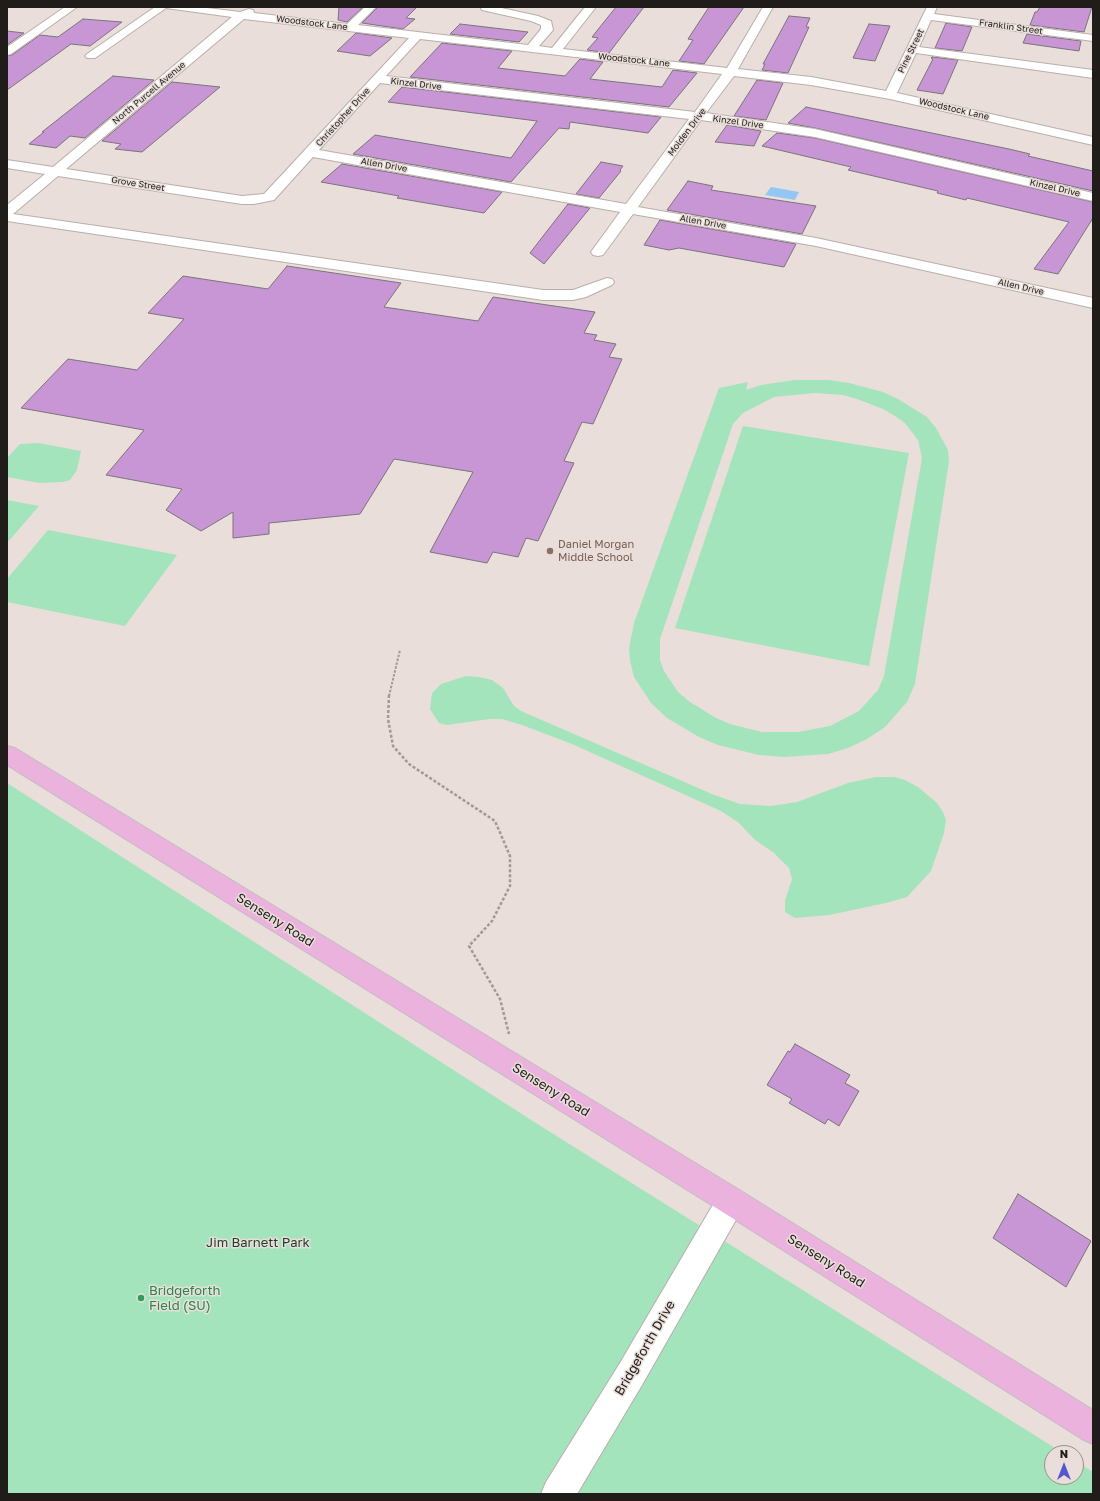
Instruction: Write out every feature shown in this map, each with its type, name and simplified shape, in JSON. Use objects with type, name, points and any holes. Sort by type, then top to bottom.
[{"type":"main road","name":"Senseny Road","points":[[7,754],[731,1201],[1093,1428]]},
{"type":"street","points":[[7,52],[72,7]]},
{"type":"street","points":[[91,56],[162,7]]},
{"type":"street","name":"Woodstock Lane","points":[[171,7],[819,82],[890,95],[1093,141]]},
{"type":"street","name":"North Purcell Avenue","points":[[7,212],[242,15],[257,7]]},
{"type":"street","points":[[349,28],[371,7]]},
{"type":"street","points":[[555,51],[591,7]]},
{"type":"street","name":"Molden Drive","points":[[598,252],[732,71],[768,7]]},
{"type":"street","points":[[486,8],[534,18],[547,23],[547,30],[531,48]]},
{"type":"street","name":"Franklin Street","points":[[930,11],[1093,38]]},
{"type":"street","name":"Pine Street","points":[[890,95],[930,11]]},
{"type":"street","name":"Christopher Drive","points":[[269,197],[417,36]]},
{"type":"street","points":[[911,49],[1093,74]]},
{"type":"street","name":"Kinzel Drive","points":[[377,79],[698,116],[835,137],[1093,197]]},
{"type":"street","name":"Allen Drive","points":[[311,152],[816,242],[1093,303]]},
{"type":"street","name":"Grove Street","points":[[7,164],[242,200],[254,200],[269,197]]},
{"type":"street","points":[[7,217],[543,295],[573,295],[597,288],[607,282]]},
{"type":"street","name":"Bridgeforth Drive","points":[[558,1494],[631,1374],[731,1201]]},
{"type":"path","points":[[400,650],[390,696],[388,719],[394,746],[409,764],[496,821],[510,856],[510,886],[492,921],[469,946],[500,999],[511,1040]]},
{"type":"green space","points":[[795,380],[829,380],[849,383],[883,392],[898,399],[927,417],[936,428],[948,450],[949,461],[915,684],[907,702],[885,727],[867,739],[848,748],[828,754],[784,757],[759,755],[718,745],[699,737],[667,718],[651,703],[634,677],[630,661],[629,648],[634,623],[719,388],[748,382],[746,390],[761,385]],"holes":[[[815,393],[843,395],[883,409],[905,423],[918,440],[922,458],[884,676],[878,690],[859,711],[830,726],[798,732],[762,732],[730,724],[716,718],[690,702],[678,692],[664,671],[660,660],[660,639],[733,424],[743,413],[774,397]]]},
{"type":"green space","points":[[743,426],[909,453],[869,666],[675,628]]},
{"type":"green space","points":[[39,443],[81,451],[77,470],[70,480],[63,482],[39,483],[7,477],[7,458],[20,444]]},
{"type":"green space","points":[[7,500],[39,506],[7,543]]},
{"type":"green space","points":[[48,530],[177,555],[125,626],[7,602],[7,579]]},
{"type":"green space","points":[[466,676],[492,680],[503,688],[514,706],[521,711],[712,794],[740,804],[771,806],[797,802],[848,783],[876,777],[894,777],[905,780],[918,787],[937,803],[946,820],[944,833],[931,871],[907,897],[829,915],[795,918],[785,912],[785,901],[792,879],[789,868],[774,853],[754,839],[739,823],[721,811],[572,744],[522,725],[502,719],[489,719],[447,725],[439,723],[430,709],[432,693],[441,684]]},
{"type":"green space","name":"Jim Barnett Park","points":[[7,783],[539,1125],[1050,1445],[1044,1445],[1044,1485],[1084,1485],[1084,1466],[1093,1472],[1093,1494],[7,1494]]},
{"type":"water","points":[[771,187],[799,192],[795,200],[765,195]]},
{"type":"building","points":[[339,7],[363,7],[347,22],[338,20]]},
{"type":"building","points":[[378,7],[417,7],[406,18],[415,19],[403,29],[362,23]]},
{"type":"building","points":[[616,7],[644,7],[609,53],[587,50],[598,38],[592,37]]},
{"type":"building","points":[[709,7],[744,7],[704,64],[679,61],[693,40],[688,39]]},
{"type":"building","points":[[1040,7],[1092,7],[1084,32],[1030,25],[1035,12],[1037,12]]},
{"type":"building","points":[[789,16],[810,18],[806,27],[809,27],[788,73],[762,70],[765,64],[763,64]]},
{"type":"building","points":[[83,19],[122,22],[90,46],[71,44],[7,90],[7,56],[12,55],[40,35],[58,37]]},
{"type":"building","points":[[946,23],[972,27],[962,51],[935,48]]},
{"type":"building","points":[[460,24],[528,32],[519,42],[450,34]]},
{"type":"building","points":[[869,24],[890,26],[875,61],[853,58]]},
{"type":"building","points":[[7,31],[24,33],[7,45]]},
{"type":"building","points":[[356,33],[392,38],[370,56],[337,51]]},
{"type":"building","points":[[1027,34],[1081,41],[1079,51],[1023,43]]},
{"type":"building","points":[[442,43],[512,51],[498,68],[565,76],[580,59],[603,62],[590,79],[662,87],[673,70],[697,73],[669,107],[410,77]]},
{"type":"building","points":[[931,58],[958,60],[943,94],[917,90],[933,59]]},
{"type":"building","points":[[113,76],[154,80],[85,138],[70,136],[56,148],[29,144],[44,132],[42,132]]},
{"type":"building","points":[[757,80],[783,83],[766,120],[734,116]]},
{"type":"building","points":[[172,82],[220,87],[142,152],[115,149],[121,144],[102,141]]},
{"type":"building","points":[[402,87],[661,117],[648,133],[570,122],[569,129],[559,128],[511,182],[353,154],[375,135],[511,158],[537,121],[388,102]]},
{"type":"building","points":[[806,107],[1009,149],[1030,154],[1028,156],[1093,171],[1093,191],[788,123]]},
{"type":"building","points":[[727,125],[761,131],[754,146],[715,142]]},
{"type":"building","points":[[777,133],[815,138],[1093,202],[1093,218],[1058,274],[1034,269],[1069,222],[967,198],[966,200],[937,193],[938,191],[848,170],[851,167],[762,146]]},
{"type":"building","points":[[601,162],[623,166],[620,170],[621,171],[599,198],[576,194]]},
{"type":"building","points":[[342,164],[502,192],[484,213],[397,198],[399,196],[321,182]]},
{"type":"building","points":[[688,181],[713,186],[711,190],[816,206],[802,234],[667,210]]},
{"type":"building","points":[[568,204],[590,208],[544,264],[530,253]]},
{"type":"building","points":[[660,220],[796,244],[784,267],[679,248],[669,250],[644,245]]},
{"type":"building","points":[[287,266],[401,283],[384,307],[478,321],[493,297],[595,312],[584,333],[597,335],[594,340],[616,344],[609,357],[622,359],[593,424],[582,422],[564,461],[574,463],[538,541],[526,538],[518,557],[493,552],[487,563],[430,552],[473,472],[394,459],[360,514],[269,523],[269,534],[233,538],[233,512],[201,531],[166,510],[182,489],[106,475],[144,430],[21,408],[68,359],[137,370],[184,319],[148,313],[183,276],[268,289]]},
{"type":"building","points":[[795,1044],[850,1075],[845,1083],[859,1091],[839,1126],[828,1119],[825,1124],[789,1103],[792,1099],[767,1085],[788,1051],[790,1052]]},
{"type":"building","points":[[1018,1194],[1091,1241],[1066,1287],[993,1238]]},
{"type":"place","name":"Daniel Morgan Middle School","points":[[550,551]]},
{"type":"place","name":"Bridgeforth Field (SU)","points":[[141,1298]]}]
